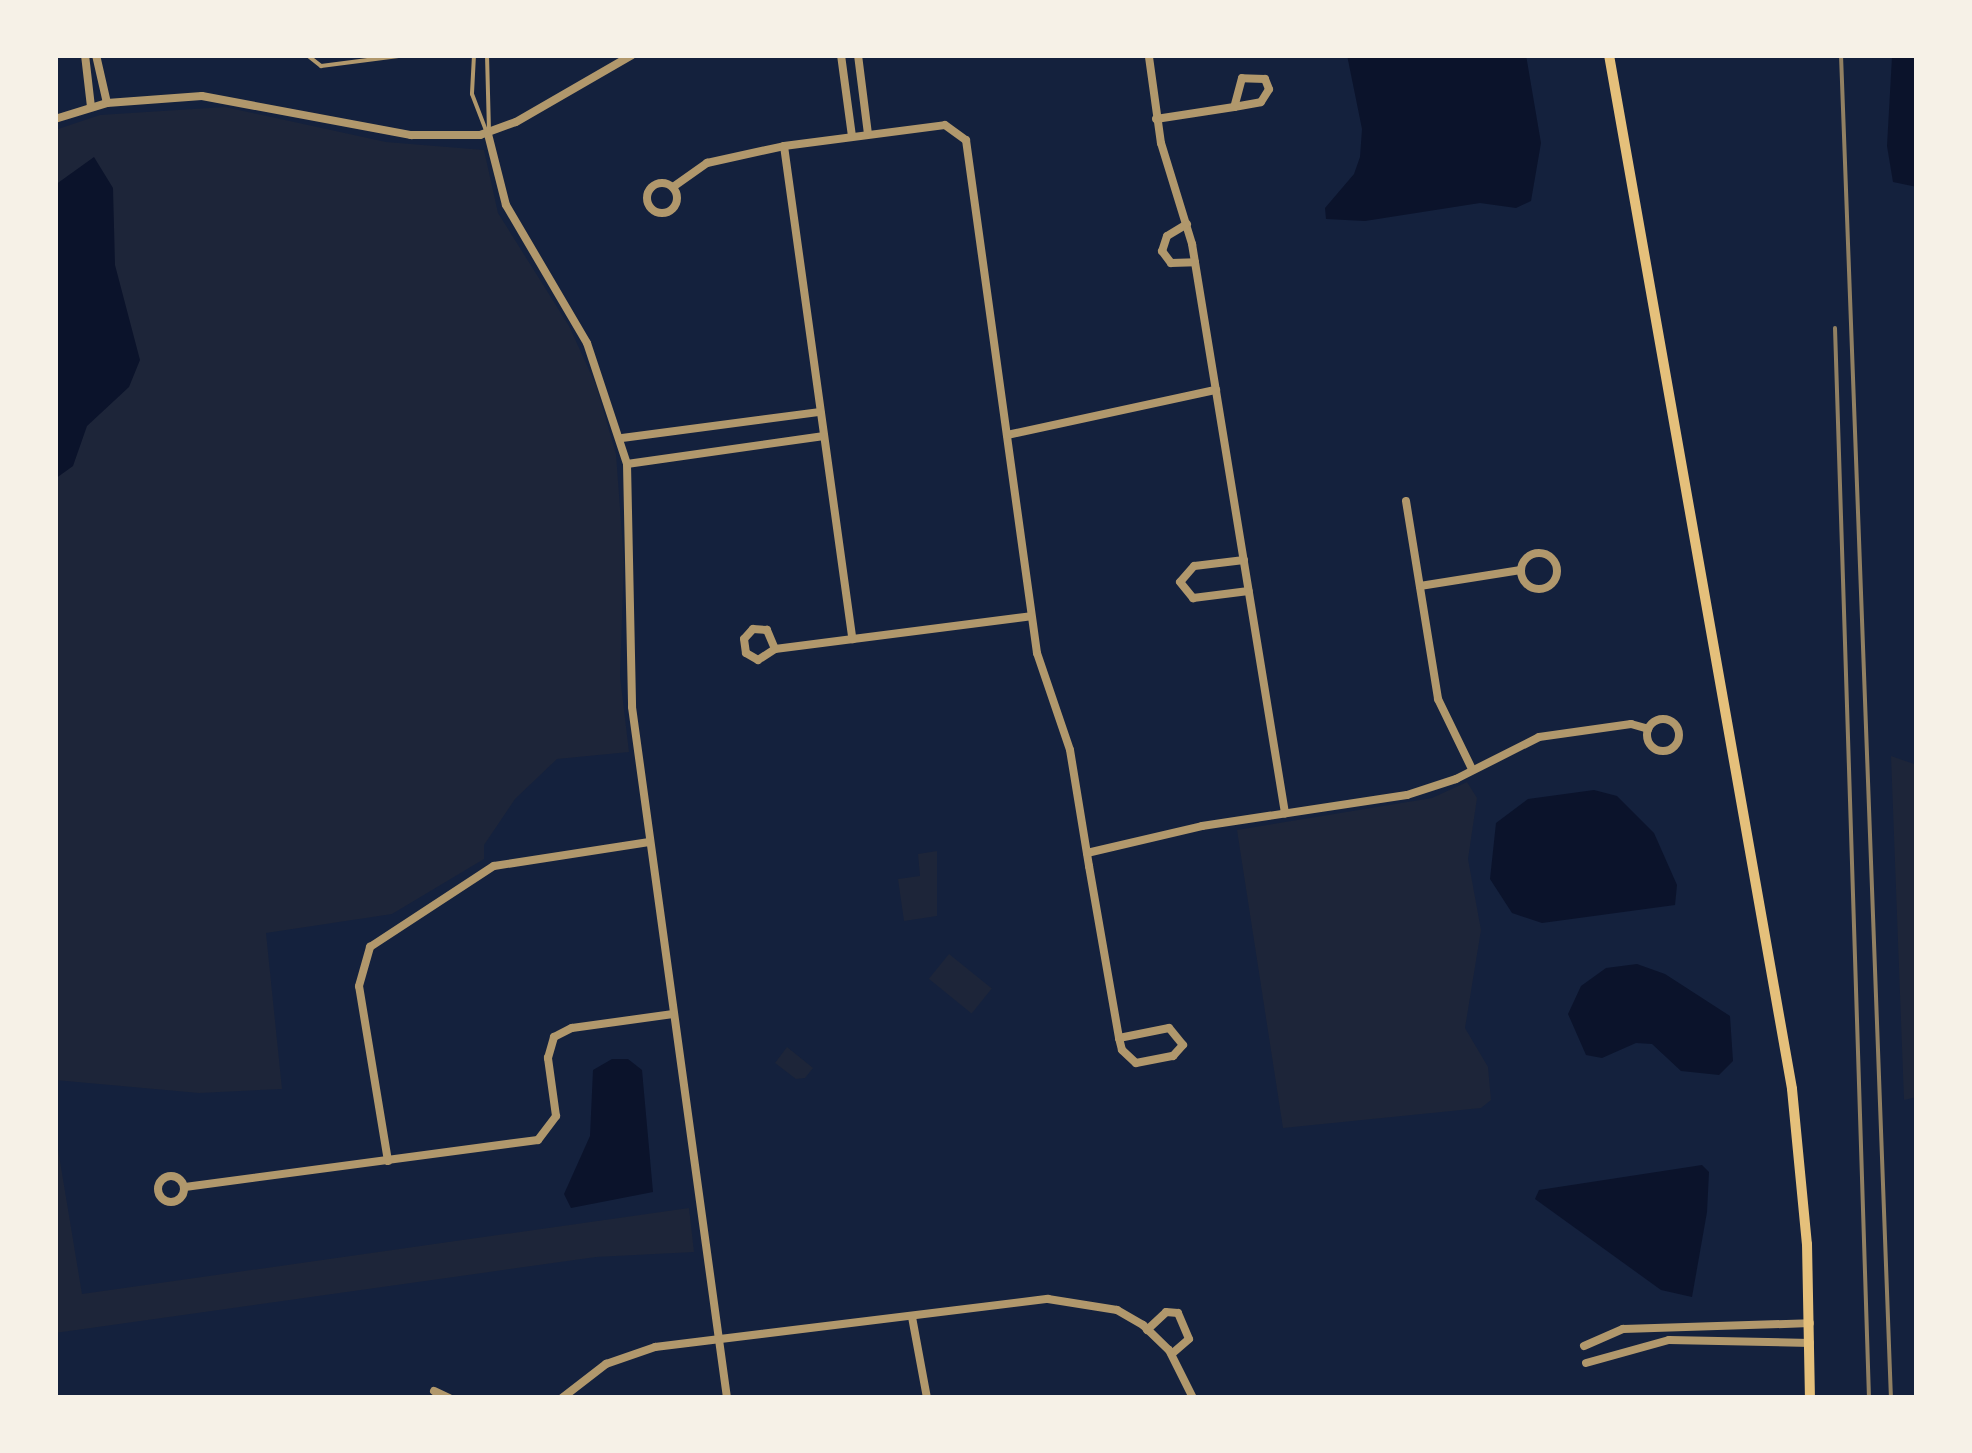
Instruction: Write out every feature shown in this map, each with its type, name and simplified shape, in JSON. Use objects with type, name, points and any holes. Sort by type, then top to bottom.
[{"type":"main road","points":[[1608,55],[1792,1089],[1810,1324],[1810,1398]]},
{"type":"street","points":[[85,55],[91,107]]},
{"type":"street","points":[[96,55],[107,103]]},
{"type":"street","points":[[55,119],[107,103],[229,97],[410,134],[488,134],[632,55]]},
{"type":"street","points":[[841,55],[852,136]]},
{"type":"street","points":[[858,55],[868,134]]},
{"type":"street","points":[[1149,56],[1156,119],[1195,262],[1284,813]]},
{"type":"street","points":[[1156,119],[1234,107],[1264,99],[1265,79],[1242,78],[1234,107]]},
{"type":"street","points":[[673,187],[729,155],[784,146],[945,124],[966,140],[1031,616],[1040,664],[1068,740],[1119,1038],[1125,1059],[1136,1063],[1172,1056],[1184,1045],[1169,1028],[1119,1038]]},
{"type":"street","points":[[488,134],[506,204],[587,343],[622,438],[627,464],[633,530],[629,670],[715,1339],[727,1398]]},
{"type":"street","points":[[784,146],[852,639]]},
{"type":"street","points":[[664,182],[673,187],[676,205],[670,212],[651,210],[648,192],[664,182]]},
{"type":"street","points":[[1187,224],[1167,236],[1162,251],[1171,263],[1195,262]]},
{"type":"street","points":[[1007,435],[1216,390]]},
{"type":"street","points":[[622,438],[820,412]]},
{"type":"street","points":[[627,464],[824,436]]},
{"type":"street","points":[[1406,501],[1438,699],[1472,769]]},
{"type":"street","points":[[1542,554],[1554,562],[1556,575],[1537,589],[1521,570],[1528,557],[1542,554]]},
{"type":"street","points":[[1244,560],[1194,566],[1180,582],[1193,598],[1248,591]]},
{"type":"street","points":[[1420,586],[1521,570]]},
{"type":"street","points":[[774,649],[767,630],[753,629],[744,639],[746,653],[758,660],[774,649],[1031,616]]},
{"type":"street","points":[[1656,720],[1672,722],[1677,742],[1669,750],[1654,748],[1648,729],[1656,720]]},
{"type":"street","points":[[1088,852],[1284,813],[1407,795],[1539,737],[1631,724],[1648,729]]},
{"type":"street","points":[[388,1161],[360,986],[370,947],[494,866],[649,842]]},
{"type":"street","points":[[184,1188],[546,1136],[556,1116],[548,1058],[554,1037],[572,1028],[673,1014]]},
{"type":"street","points":[[562,1398],[630,1354],[715,1339],[1048,1299],[1117,1310],[1147,1330],[1172,1354],[1192,1398]]},
{"type":"street","points":[[1147,1330],[1166,1312],[1178,1312],[1189,1339],[1172,1354]]},
{"type":"street","points":[[912,1317],[928,1398]]},
{"type":"street","points":[[1584,1346],[1623,1329],[1810,1324]]},
{"type":"street","points":[[1586,1363],[1669,1340],[1810,1343]]},
{"type":"street","points":[[434,1391],[448,1398]]},
{"type":"lane","points":[[307,55],[321,66],[406,55]]},
{"type":"lane","points":[[474,55],[472,94],[488,134]]},
{"type":"lane","points":[[487,55],[488,134]]},
{"type":"shaded area","points":[[1347,55],[1526,55],[1541,143],[1531,201],[1516,208],[1480,203],[1365,221],[1326,219],[1325,208],[1354,174],[1360,157],[1362,129]]},
{"type":"shaded area","points":[[1917,55],[1917,187],[1893,182],[1887,146],[1892,57]]},
{"type":"shaded area","points":[[225,107],[386,142],[484,150],[498,213],[569,326],[596,385],[616,454],[624,562],[620,676],[629,752],[557,759],[515,799],[484,845],[484,859],[392,914],[266,933],[282,1089],[199,1093],[55,1080],[55,130],[100,115]]},
{"type":"shaded area","points":[[94,157],[113,188],[115,265],[140,360],[129,387],[87,426],[73,466],[55,479],[55,185]]},
{"type":"shaded area","points":[[1891,756],[1917,765],[1917,1097],[1904,1100]]},
{"type":"shaded area","points":[[1467,782],[1477,798],[1468,859],[1481,930],[1465,1028],[1488,1067],[1491,1100],[1481,1108],[1283,1128],[1237,830],[1432,798]]},
{"type":"shaded area","points":[[1594,790],[1617,796],[1654,833],[1677,885],[1675,905],[1542,923],[1512,913],[1490,879],[1496,823],[1528,799]]},
{"type":"shaded area","points":[[937,851],[937,916],[904,921],[898,879],[920,876],[918,854]]},
{"type":"shaded area","points":[[949,954],[992,989],[972,1013],[929,979]]},
{"type":"shaded area","points":[[1637,964],[1665,974],[1730,1016],[1733,1061],[1719,1075],[1681,1071],[1652,1044],[1636,1043],[1602,1058],[1586,1055],[1568,1014],[1581,986],[1606,968]]},
{"type":"shaded area","points":[[787,1047],[813,1068],[805,1078],[796,1079],[775,1063]]},
{"type":"shaded area","points":[[612,1059],[628,1059],[642,1070],[653,1192],[571,1208],[564,1194],[590,1136],[593,1070]]},
{"type":"shaded area","points":[[55,1131],[82,1294],[689,1208],[694,1252],[596,1257],[55,1333]]},
{"type":"shaded area","points":[[1702,1165],[1709,1172],[1707,1212],[1692,1297],[1661,1290],[1535,1199],[1539,1190]]},
{"type":"railway","points":[[1841,55],[1891,1398]]},
{"type":"railway","points":[[1835,328],[1869,1398]]}]
